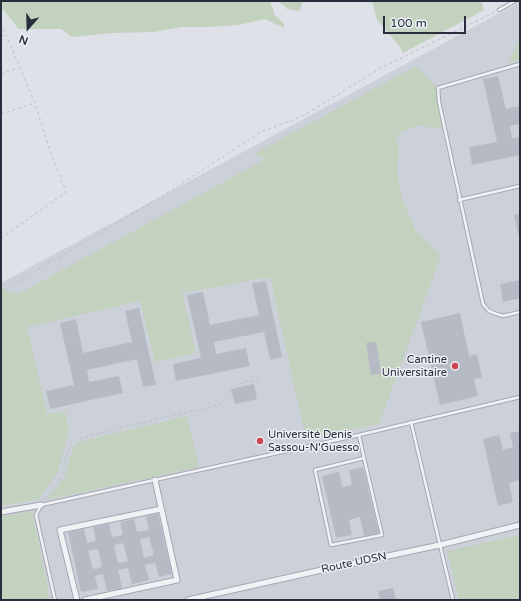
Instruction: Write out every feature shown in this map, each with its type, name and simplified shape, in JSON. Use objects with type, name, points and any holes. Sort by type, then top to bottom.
[{"type":"street","points":[[85,600],[177,580],[155,480]]},
{"type":"street","points":[[1,512],[41,504]]},
{"type":"street","points":[[77,600],[60,530],[161,509]]},
{"type":"street","name":"Route UDSN","points":[[188,600],[316,570],[440,545],[520,525]]},
{"type":"lane","points":[[499,10],[515,1]]},
{"type":"lane","points":[[520,64],[438,88],[439,102],[459,200],[483,304],[489,311],[504,316],[520,312]]},
{"type":"lane","points":[[459,200],[520,186]]},
{"type":"lane","points":[[55,600],[36,514],[41,504],[359,435],[520,397]]},
{"type":"lane","points":[[411,422],[453,600]]},
{"type":"lane","points":[[359,435],[382,535],[331,545],[314,470],[364,458]]},
{"type":"path","points":[[12,285],[159,198],[261,132],[303,116],[381,68],[499,10]]},
{"type":"path","points":[[1,23],[34,103],[66,192],[1,238]]},
{"type":"path","points":[[1,36],[6,35]]},
{"type":"path","points":[[1,74],[19,67]]},
{"type":"path","points":[[1,114],[34,103]]},
{"type":"path","points":[[41,504],[62,476],[69,446],[75,440],[119,428],[220,405],[232,387],[247,381],[262,382]]},
{"type":"shaded area","name":"Université Denis Sassou-N'Guesso","points":[[520,2],[520,600],[1,600],[1,283]]},
{"type":"green space","points":[[1,1],[270,1],[275,15],[283,23],[285,28],[265,19],[238,25],[182,27],[154,32],[111,33],[72,37],[61,29],[19,29],[1,7]]},
{"type":"green space","points":[[277,1],[303,1],[300,10],[298,11],[287,9]]},
{"type":"green space","points":[[372,1],[481,1],[484,10],[403,53],[400,47],[377,20]]},
{"type":"green space","points":[[520,36],[520,60],[509,63]]},
{"type":"green space","points":[[416,66],[438,88],[444,127],[433,129],[422,125],[402,131],[396,137],[399,151],[397,169],[399,185],[402,198],[415,230],[441,256],[379,424],[306,439],[270,277],[182,293],[196,353],[155,362],[140,301],[27,327],[47,414],[65,411],[69,432],[57,474],[39,499],[1,506],[1,288],[18,294],[266,159],[254,154]]},
{"type":"green space","points":[[187,416],[199,467],[47,500],[64,478],[73,447],[78,442]]},
{"type":"green space","points":[[32,510],[50,600],[1,600],[1,517]]},
{"type":"green space","points":[[520,535],[520,600],[459,600],[447,551]]},
{"type":"building","points":[[498,76],[506,109],[520,106],[520,124],[510,126],[512,138],[520,137],[520,155],[472,165],[469,147],[497,142],[483,79]]},
{"type":"building","points":[[520,214],[520,233],[518,234],[514,215]]},
{"type":"building","points":[[520,280],[520,298],[503,302],[500,284]]},
{"type":"building","points":[[266,281],[282,357],[270,360],[264,332],[214,342],[216,354],[246,348],[250,366],[176,381],[173,364],[201,358],[187,295],[203,292],[210,325],[259,315],[252,283]]},
{"type":"building","points":[[139,308],[156,385],[143,387],[137,359],[87,370],[89,382],[119,376],[123,393],[50,409],[46,391],[74,385],[60,323],[76,319],[83,353],[132,342],[125,311]]},
{"type":"building","name":"Cantine Universitaire","points":[[460,313],[469,356],[477,354],[482,377],[474,379],[478,396],[440,405],[421,322]]},
{"type":"building","points":[[376,342],[381,374],[371,375],[366,343]]},
{"type":"building","points":[[254,384],[257,399],[235,404],[231,389]]},
{"type":"building","points":[[520,431],[520,480],[509,483],[513,502],[498,506],[483,439],[499,435],[503,450],[513,447],[510,433]]},
{"type":"building","points":[[363,467],[379,533],[364,536],[360,517],[349,520],[352,535],[336,538],[322,476],[339,472],[342,487],[352,485],[349,470]]},
{"type":"building","points":[[158,514],[172,574],[159,577],[155,563],[145,565],[149,580],[132,584],[128,568],[118,570],[122,588],[107,591],[103,574],[95,576],[98,589],[81,592],[68,532],[84,529],[87,543],[96,541],[93,527],[109,524],[112,537],[123,535],[120,522],[134,519],[137,532],[149,530],[146,516]],"holes":[[[149,537],[154,555],[144,558],[140,539]],[[123,543],[128,561],[118,563],[114,545]],[[98,549],[102,567],[93,569],[88,551]]]},
{"type":"building","points":[[393,588],[396,600],[380,600],[378,591]]},
{"type":"place","name":"Cantine Universitaire","points":[[455,366]]},
{"type":"place","name":"Université Denis Sassou-N'Guesso","points":[[260,441]]}]
